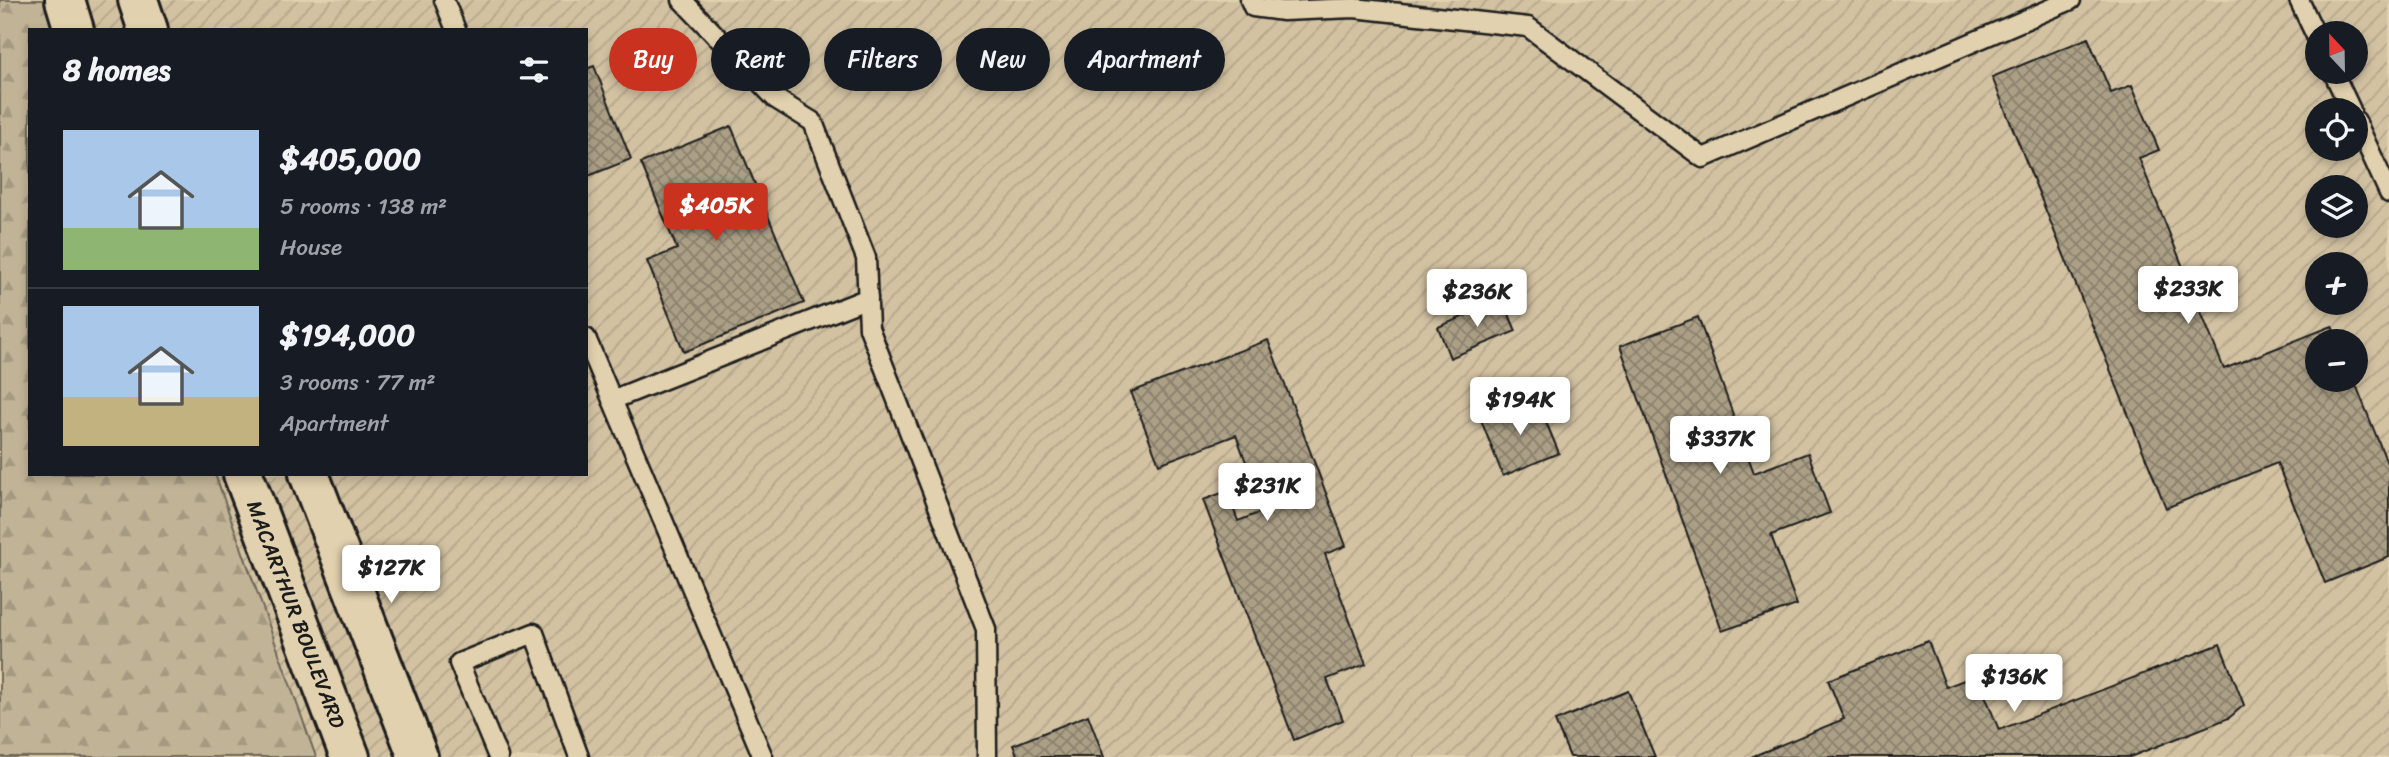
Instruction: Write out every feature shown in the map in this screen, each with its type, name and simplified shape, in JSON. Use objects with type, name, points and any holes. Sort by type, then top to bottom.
[{"type":"main road","points":[[65,0],[74,28]]},
{"type":"main road","points":[[138,0],[147,28]]},
{"type":"main road","name":"MACARTHUR BOULEVARD","points":[[244,476],[350,757]]},
{"type":"main road","points":[[310,476],[418,757]]},
{"type":"lane","points":[[444,0],[455,28]]},
{"type":"lane","points":[[682,0],[776,99],[813,122],[866,258],[869,328],[986,629],[988,757]]},
{"type":"lane","points":[[1250,0],[1253,6],[1283,10],[1354,8],[1528,27],[1703,158],[2071,0]]},
{"type":"lane","points":[[2299,0],[2309,21]]},
{"type":"lane","points":[[2368,147],[2389,193]]},
{"type":"lane","points":[[612,400],[868,298]]},
{"type":"lane","points":[[588,343],[763,757]]},
{"type":"lane","points":[[498,757],[460,663],[534,633],[579,757]]},
{"type":"shaded area","points":[[46,0],[2389,0],[2389,757],[316,757],[216,476],[588,476],[588,28],[55,28]]},
{"type":"green space","points":[[0,0],[46,0],[55,28],[28,28],[28,476],[216,476],[316,757],[0,757]]},
{"type":"building","points":[[2088,38],[2111,93],[2132,85],[2159,150],[2139,158],[2224,369],[2305,337],[2305,392],[2359,392],[2389,468],[2389,557],[2325,583],[2277,463],[2166,508],[1992,77]]},
{"type":"building","points":[[594,66],[631,159],[588,176],[588,68]]},
{"type":"building","points":[[731,126],[804,303],[684,352],[647,261],[677,249],[641,163]]},
{"type":"building","points":[[1503,300],[1516,331],[1450,358],[1438,327]]},
{"type":"building","points":[[1698,317],[1754,473],[1808,453],[1830,513],[1771,535],[1797,605],[1722,631],[1620,346]]},
{"type":"building","points":[[1268,340],[1346,546],[1325,554],[1366,664],[1327,679],[1343,720],[1294,740],[1203,500],[1227,491],[1238,521],[1264,511],[1236,435],[1159,464],[1131,392]]},
{"type":"building","points":[[1536,398],[1559,453],[1503,476],[1481,420]]},
{"type":"building","points":[[1928,641],[1946,687],[1977,675],[1999,730],[2220,644],[2244,705],[2229,718],[2130,757],[1751,757],[1844,719],[1828,680]]},
{"type":"building","points":[[1628,691],[1655,757],[1570,757],[1555,721]]},
{"type":"building","points":[[1088,715],[1104,757],[1018,757],[1013,745]]}]
